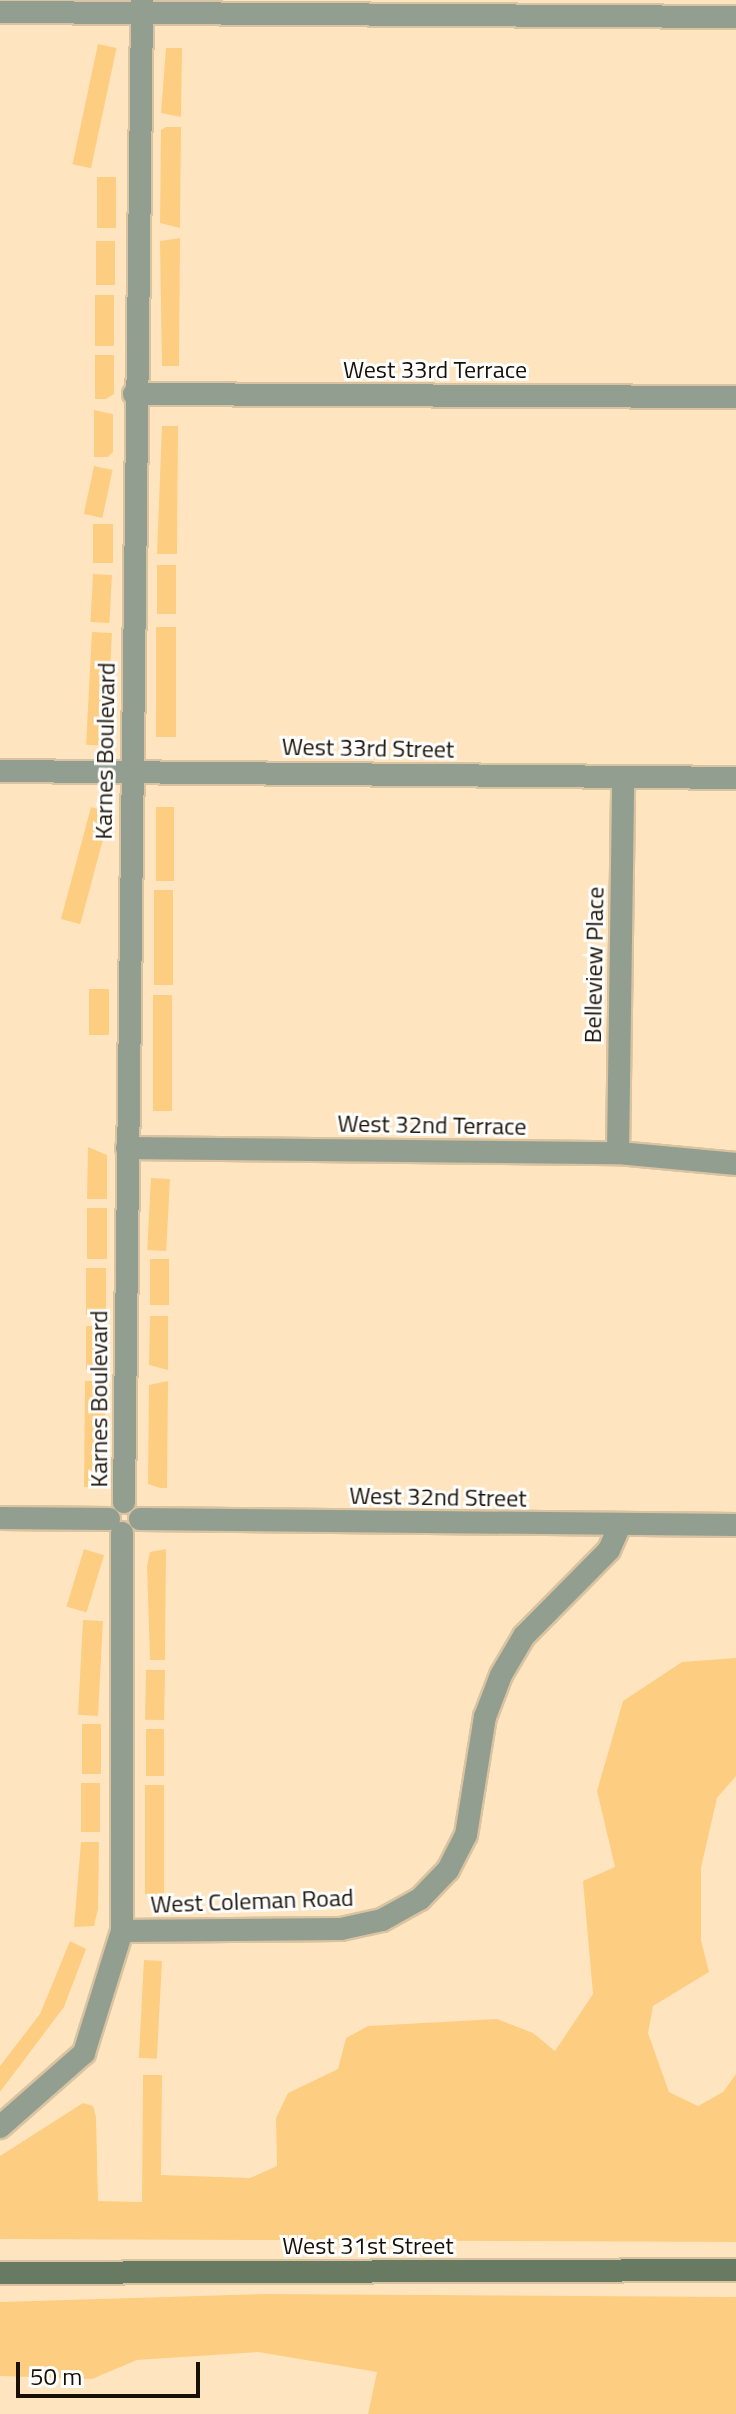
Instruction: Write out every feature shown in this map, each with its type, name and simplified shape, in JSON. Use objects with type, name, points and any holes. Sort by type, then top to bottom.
[{"type":"main road","name":"West 31st Street","points":[[0,2273],[736,2270]]},
{"type":"street","points":[[0,12],[142,6],[528,6],[736,17]]},
{"type":"street","name":"Karnes Boulevard","points":[[124,1502],[134,394],[142,6]]},
{"type":"street","name":"West 33rd Terrace","points":[[134,394],[736,397]]},
{"type":"street","name":"West 33rd Street","points":[[0,771],[736,778]]},
{"type":"street","name":"Belleview Place","points":[[618,1153],[623,777]]},
{"type":"street","name":"West 32nd Terrace","points":[[127,1148],[618,1153],[736,1164]]},
{"type":"street","points":[[0,1518],[116,1526],[136,1528],[140,1519],[138,1509],[124,1502],[111,1509],[116,1526],[122,1931],[84,2053],[0,2127]]},
{"type":"street","name":"West 32nd Street","points":[[140,1519],[736,1525]]},
{"type":"street","name":"West Coleman Road","points":[[122,1931],[341,1929],[382,1920],[420,1899],[448,1870],[466,1835],[485,1717],[501,1675],[524,1636],[609,1550],[620,1525]]},
{"type":"shaded area","points":[[98,44],[117,48],[91,168],[72,164]]},
{"type":"shaded area","points":[[166,48],[182,48],[181,117],[161,113]]},
{"type":"shaded area","points":[[181,127],[180,228],[160,223],[161,130]]},
{"type":"shaded area","points":[[97,177],[116,177],[116,228],[97,228]]},
{"type":"shaded area","points":[[180,238],[179,366],[162,366],[160,241]]},
{"type":"shaded area","points":[[96,241],[115,241],[115,285],[96,285]]},
{"type":"shaded area","points":[[95,295],[114,295],[114,346],[95,346]]},
{"type":"shaded area","points":[[95,355],[114,355],[114,394],[106,399],[95,399]]},
{"type":"shaded area","points":[[94,410],[113,414],[113,452],[108,457],[94,457]]},
{"type":"shaded area","points":[[162,426],[178,426],[177,554],[157,554]]},
{"type":"shaded area","points":[[94,466],[113,470],[102,518],[84,514]]},
{"type":"shaded area","points":[[93,524],[113,524],[113,563],[93,563]]},
{"type":"shaded area","points":[[157,565],[176,565],[176,614],[157,614]]},
{"type":"shaded area","points":[[93,574],[112,575],[109,623],[90,622]]},
{"type":"shaded area","points":[[156,627],[176,627],[176,737],[156,737]]},
{"type":"shaded area","points":[[92,632],[112,633],[106,746],[86,745]]},
{"type":"shaded area","points":[[91,807],[110,812],[80,924],[61,919]]},
{"type":"shaded area","points":[[156,807],[174,807],[174,881],[156,881]]},
{"type":"shaded area","points":[[154,890],[173,890],[173,985],[154,985]]},
{"type":"shaded area","points":[[89,989],[109,989],[109,1035],[89,1035]]},
{"type":"shaded area","points":[[153,995],[172,995],[172,1111],[153,1111]]},
{"type":"shaded area","points":[[88,1147],[107,1155],[107,1199],[87,1199]]},
{"type":"shaded area","points":[[151,1178],[170,1179],[166,1251],[147,1250]]},
{"type":"shaded area","points":[[87,1208],[107,1208],[107,1259],[87,1259]]},
{"type":"shaded area","points":[[150,1259],[169,1259],[169,1305],[150,1305]]},
{"type":"shaded area","points":[[86,1268],[106,1268],[106,1315],[86,1315]]},
{"type":"shaded area","points":[[150,1316],[168,1316],[168,1370],[149,1365]]},
{"type":"shaded area","points":[[86,1326],[106,1326],[106,1369],[86,1369]]},
{"type":"shaded area","points":[[85,1381],[105,1381],[105,1483],[96,1487],[84,1487]]},
{"type":"shaded area","points":[[168,1381],[167,1488],[160,1488],[148,1484],[149,1385]]},
{"type":"shaded area","points":[[84,1549],[104,1555],[87,1613],[66,1606]]},
{"type":"shaded area","points":[[166,1549],[165,1660],[150,1660],[147,1566],[150,1552]]},
{"type":"shaded area","points":[[83,1620],[103,1621],[98,1716],[78,1715]]},
{"type":"shaded area","points":[[736,1658],[736,1776],[717,1798],[701,1868],[701,1940],[709,1972],[653,2006],[648,2033],[669,2092],[698,2106],[723,2092],[736,2074],[736,2242],[0,2239],[0,2156],[83,2103],[93,2106],[96,2117],[98,2201],[142,2202],[143,2075],[162,2075],[161,2175],[250,2178],[277,2166],[276,2118],[288,2093],[338,2069],[346,2038],[368,2026],[497,2019],[533,2033],[555,2051],[593,1994],[583,1881],[615,1867],[597,1791],[623,1701],[682,1662]]},
{"type":"shaded area","points":[[146,1670],[165,1670],[164,1720],[145,1720]]},
{"type":"shaded area","points":[[82,1724],[101,1724],[101,1774],[82,1774]]},
{"type":"shaded area","points":[[146,1729],[164,1729],[164,1776],[146,1776]]},
{"type":"shaded area","points":[[81,1783],[100,1783],[100,1832],[81,1832]]},
{"type":"shaded area","points":[[145,1785],[164,1785],[164,1894],[145,1894]]},
{"type":"shaded area","points":[[81,1842],[99,1842],[98,1909],[94,1926],[74,1927]]},
{"type":"shaded area","points":[[70,1941],[86,1949],[64,2007],[0,2092],[0,2066],[40,2014]]},
{"type":"shaded area","points":[[144,1960],[162,1961],[157,2059],[139,2058]]},
{"type":"shaded area","points":[[266,2294],[736,2297],[736,2414],[368,2414],[377,2372],[258,2352],[137,2360],[92,2379],[0,2376],[0,2302]]}]
